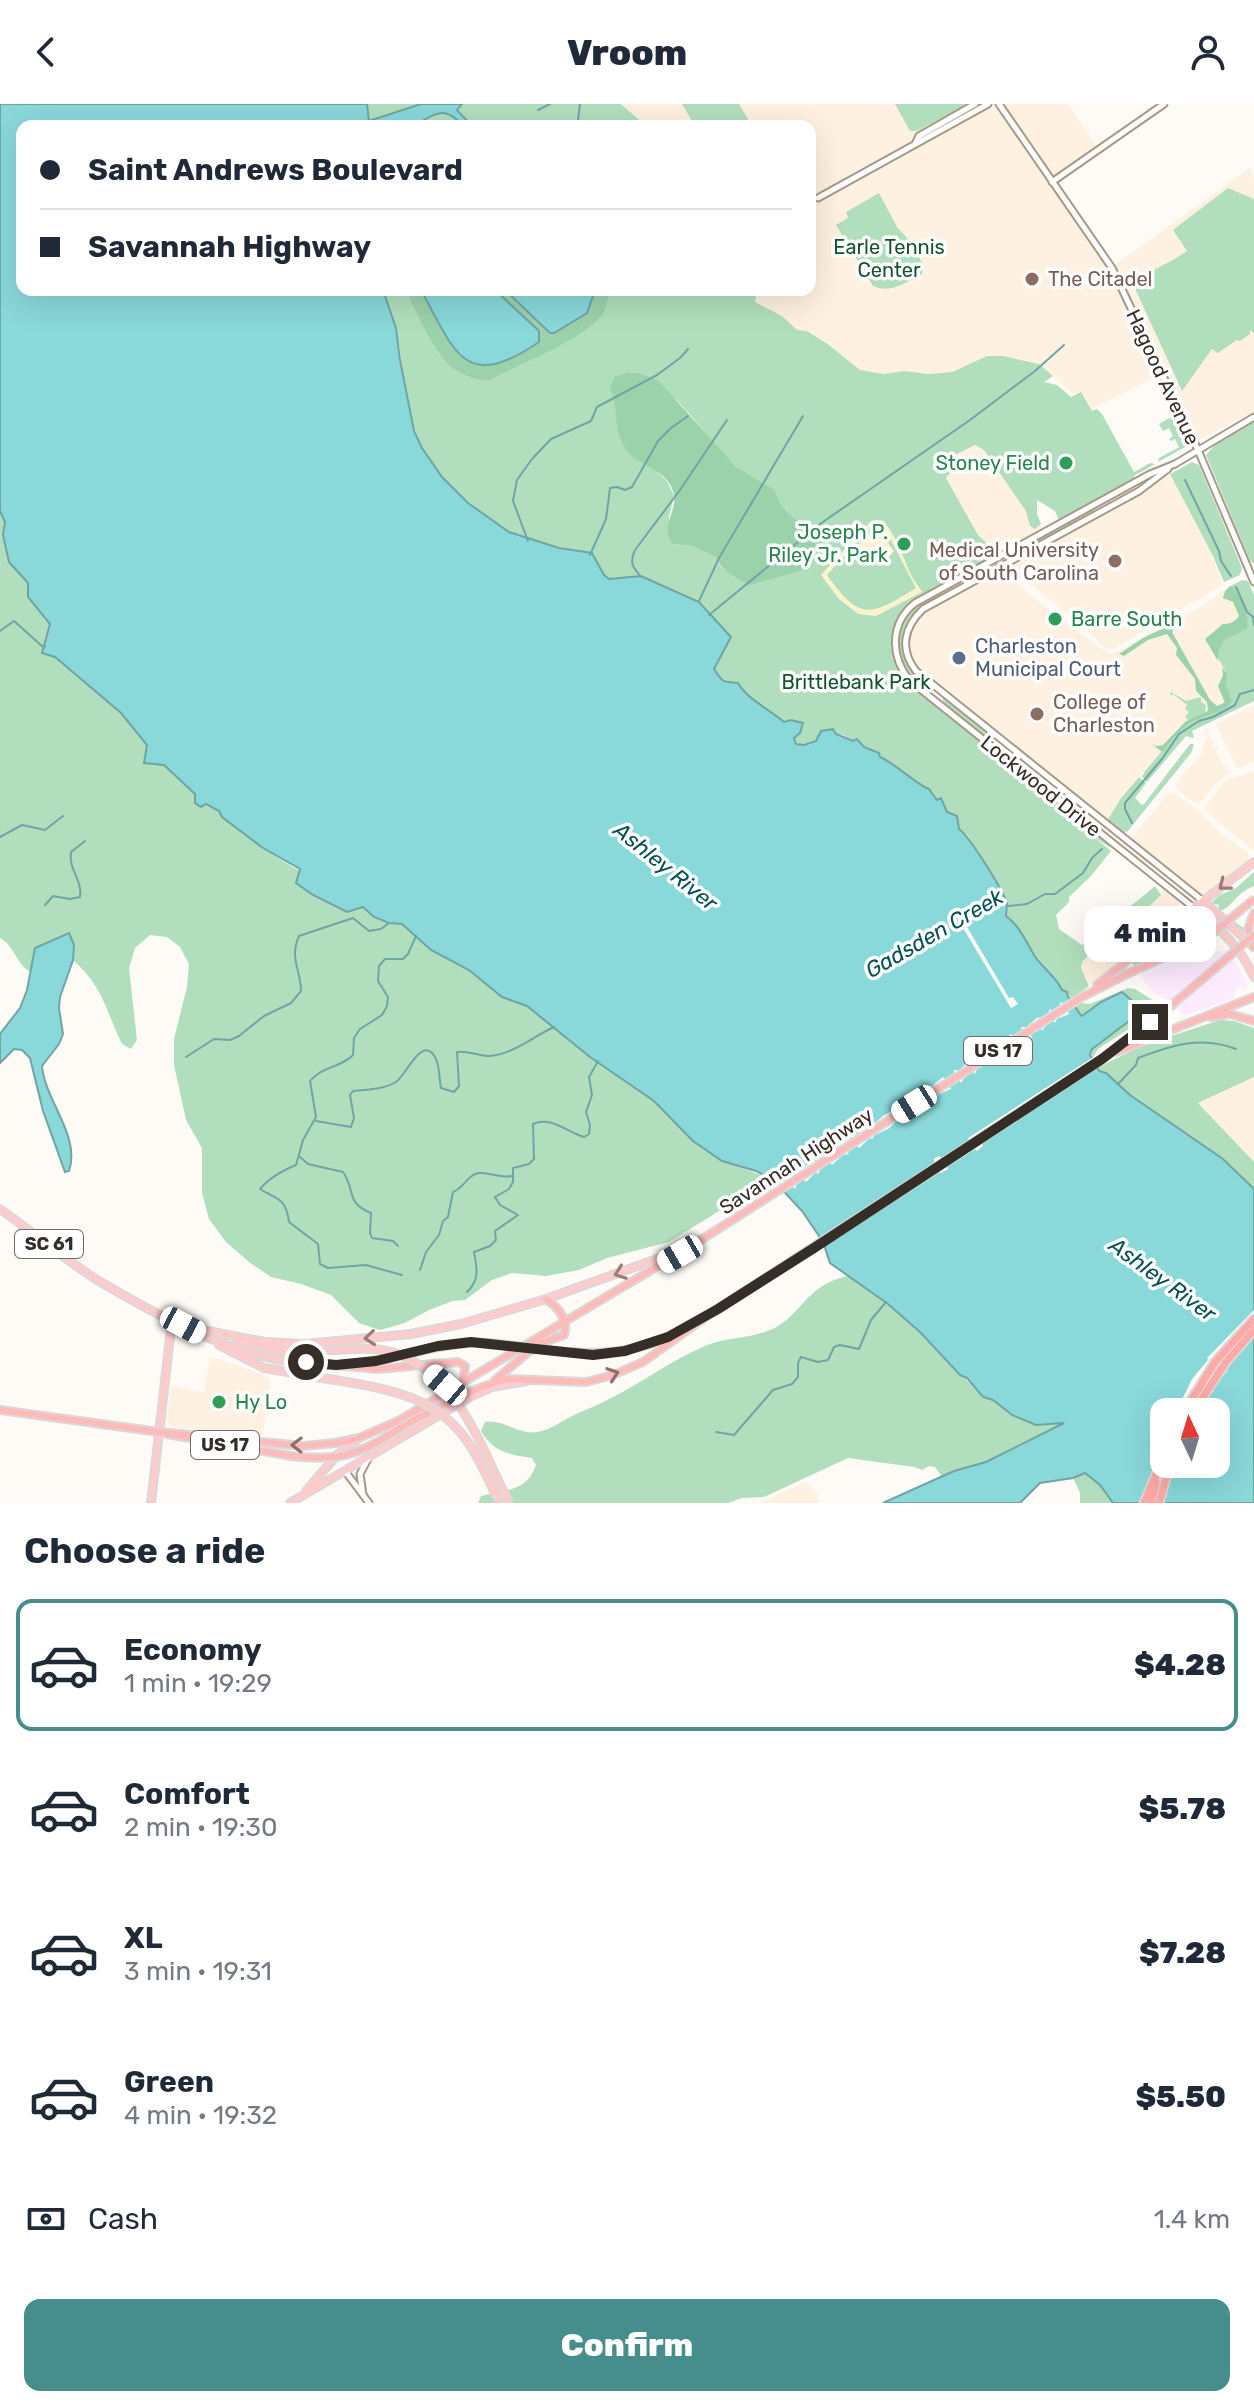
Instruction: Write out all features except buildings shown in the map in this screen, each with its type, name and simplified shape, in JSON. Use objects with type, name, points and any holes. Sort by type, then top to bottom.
[{"type":"highway","name":"Savannah Highway","points":[[159,1432],[184,1432],[304,1446],[359,1438],[400,1420],[693,1245],[1082,997],[1206,939],[1254,899]]},
{"type":"highway","points":[[1082,997],[1194,908]]},
{"type":"highway","points":[[1254,913],[1248,929],[1254,947]]},
{"type":"highway","name":"Savannah Highway","points":[[0,1410],[159,1432],[318,1459],[354,1455],[412,1421],[488,1384],[505,1379],[586,1382],[613,1375],[643,1362],[710,1314],[1104,1058],[1254,935]]},
{"type":"highway","points":[[1104,1058],[1254,997]]},
{"type":"highway","points":[[1192,1023],[1223,1014],[1243,1016],[1254,1021]]},
{"type":"highway","points":[[488,1384],[538,1344],[564,1335],[564,1321],[559,1310],[546,1299]]},
{"type":"highway","points":[[552,1351],[593,1355],[625,1351],[675,1334],[710,1314]]},
{"type":"highway","points":[[1193,1398],[1215,1362],[1254,1319]]},
{"type":"highway","points":[[1202,1398],[1226,1362],[1254,1330]]},
{"type":"highway","points":[[336,1365],[377,1369],[458,1362],[465,1366],[464,1380]]},
{"type":"highway","points":[[1144,1503],[1155,1478]]},
{"type":"highway","points":[[1151,1503],[1158,1478]]},
{"type":"highway","points":[[1159,1503],[1166,1478]]},
{"type":"main road","points":[[915,143],[919,136],[975,104]]},
{"type":"main road","points":[[818,198],[988,104]]},
{"type":"main road","name":"Hagood Avenue","points":[[999,104],[1112,268],[1198,450],[1254,582]]},
{"type":"main road","points":[[1052,182],[1164,104]]},
{"type":"main road","points":[[1175,464],[1254,417]]},
{"type":"main road","name":"Lockwood Drive","points":[[1175,464],[1150,474],[909,607],[895,638],[896,655],[903,672],[934,700],[1229,937],[1254,977]]},
{"type":"main road","name":"Lockwood Drive","points":[[1175,464],[1139,491],[923,609],[915,617],[906,639],[906,653],[912,665],[941,691],[1203,901],[1254,947]]},
{"type":"main road","points":[[1098,502],[1103,511]]},
{"type":"main road","points":[[992,561],[1001,566]]},
{"type":"main road","points":[[943,588],[947,596]]},
{"type":"main road","points":[[934,700],[941,691]]},
{"type":"main road","points":[[992,746],[999,737]]},
{"type":"main road","points":[[1029,776],[1036,768]]},
{"type":"main road","points":[[1069,809],[1077,800]]},
{"type":"main road","points":[[1118,848],[1126,840]]},
{"type":"main road","points":[[1194,908],[1254,862]]},
{"type":"main road","points":[[1171,890],[1178,882]]},
{"type":"main road","name":"SC 61","points":[[0,1209],[97,1279],[264,1368],[407,1394],[439,1411],[454,1424],[472,1448],[500,1503]]},
{"type":"main road","points":[[219,1334],[265,1342],[305,1344],[411,1334],[461,1324],[546,1299],[693,1245]]},
{"type":"main road","points":[[151,1503],[172,1320]]},
{"type":"main road","name":"SC 61","points":[[183,1325],[273,1350],[370,1348],[390,1351],[425,1369],[445,1385],[461,1408],[509,1503]]},
{"type":"main road","points":[[209,1339],[276,1359],[336,1365],[376,1361],[457,1342],[487,1342],[552,1351]]},
{"type":"main road","points":[[290,1503],[470,1397],[492,1387],[537,1379]]},
{"type":"main road","points":[[301,1496],[342,1450],[359,1438]]},
{"type":"main road","points":[[342,1450],[341,1463],[345,1471],[369,1503]]},
{"type":"main road","points":[[363,1495],[360,1474],[373,1454]]},
{"type":"shaded area","name":"The Citadel","points":[[621,104],[1068,104],[1099,149],[1052,182],[1112,267],[1250,168],[1254,177],[1254,412],[1199,440],[1161,374],[1091,409],[1039,364],[1003,356],[987,356],[952,372],[929,374],[904,371],[884,374],[860,370],[829,345],[807,331],[797,330],[782,316],[754,302],[756,296],[816,296],[816,120],[639,120]]},
{"type":"shaded area","points":[[986,429],[1043,529],[999,554],[978,535],[935,458]]},
{"type":"shaded area","name":"Medical University of South Carolina","points":[[1170,474],[1212,554],[1223,585],[1172,614],[1166,614],[1156,624],[1115,648],[1106,649],[1084,627],[1014,571],[1014,564]]},
{"type":"shaded area","points":[[997,572],[1003,572],[1109,654],[1198,609],[1227,588],[1244,618],[1226,672],[1227,700],[1188,720],[1121,797],[1107,821],[922,673],[913,662],[908,639],[921,613]]},
{"type":"shaded area","points":[[1254,705],[1254,762],[1237,769],[1216,724]]},
{"type":"shaded area","points":[[1209,727],[1215,747],[1219,747],[1216,751],[1230,773],[1219,780],[1198,805],[1177,789],[1176,784],[1202,753],[1202,745],[1207,738],[1203,730]]},
{"type":"shaded area","points":[[1254,771],[1254,851],[1203,809],[1225,781]]},
{"type":"shaded area","points":[[1173,792],[1250,855],[1247,863],[1204,894],[1198,894],[1133,841],[1168,793]]},
{"type":"shaded area","points":[[1163,888],[1178,901],[1179,913],[1091,986],[1081,968],[1082,962],[1117,927],[1157,899]]},
{"type":"shaded area","points":[[1199,926],[1218,952],[1228,949],[1248,985],[1235,990],[1234,998],[1185,1016],[1168,1000],[1153,993],[1139,973],[1162,947],[1162,943],[1185,937]]},
{"type":"shaded area","points":[[1254,1077],[1254,1166],[1198,1102]]},
{"type":"shaded area","points":[[210,1357],[268,1378],[270,1385],[263,1434],[259,1438],[173,1427],[166,1422],[171,1386],[204,1392]]},
{"type":"shaded area","points":[[805,1482],[815,1490],[820,1503],[759,1503]]},
{"type":"green space","points":[[367,104],[421,104],[371,120],[368,120]]},
{"type":"green space","points":[[462,104],[621,104],[639,120],[467,120],[457,108]]},
{"type":"green space","points":[[682,104],[739,104],[748,120],[691,120]]},
{"type":"green space","points":[[895,104],[967,104],[917,131],[910,131]]},
{"type":"green space","points":[[450,112],[458,120],[426,120]]},
{"type":"green space","points":[[1228,188],[1254,199],[1254,333],[1250,330],[1250,334],[1218,353],[1212,349],[1182,391],[1132,282],[1187,251],[1173,230]]},
{"type":"green space","name":"Earle Tennis Center","points":[[879,193],[897,227],[909,240],[924,266],[922,274],[886,289],[873,286],[836,225],[848,218],[846,212]]},
{"type":"green space","name":"Brittlebank Park","points":[[385,296],[409,296],[426,332],[446,362],[465,375],[488,381],[562,345],[589,328],[604,313],[608,296],[756,296],[755,302],[782,316],[797,330],[807,331],[829,345],[860,370],[884,374],[904,371],[929,374],[952,372],[987,356],[1003,356],[1039,364],[1053,376],[1044,382],[1057,385],[1071,397],[1081,392],[1092,411],[1097,409],[1102,414],[1134,472],[1150,463],[1155,464],[1134,476],[1135,479],[1059,521],[1055,511],[1037,500],[1041,524],[1035,529],[1030,526],[1026,511],[984,450],[975,445],[951,457],[946,465],[950,473],[946,478],[978,535],[999,554],[948,580],[909,605],[896,621],[892,641],[900,669],[912,685],[1062,806],[1062,811],[1110,845],[1094,837],[1111,851],[1056,915],[1059,929],[1082,945],[1155,886],[1161,895],[1117,927],[1082,962],[1081,968],[1089,986],[1071,999],[1034,956],[1023,933],[1006,916],[1008,906],[968,836],[959,829],[957,816],[947,812],[944,803],[937,800],[932,792],[878,754],[843,735],[823,730],[816,741],[799,745],[794,738],[803,727],[784,722],[734,682],[720,680],[713,669],[717,622],[699,602],[645,578],[610,579],[604,575],[595,556],[512,533],[463,500],[435,468],[415,433],[394,321]],"holes":[[[628,372],[658,385],[685,409],[738,468],[775,490],[787,513],[800,522],[826,529],[726,571],[716,561],[719,558],[692,546],[673,544],[669,517],[674,496],[667,481],[650,465],[644,464],[618,425],[615,376]]]},
{"type":"green space","points":[[409,296],[425,296],[460,356],[500,363],[539,342],[539,331],[501,296],[511,296],[553,333],[587,313],[593,296],[608,296],[604,313],[589,328],[562,345],[488,381],[474,379],[452,368],[439,353]]},
{"type":"green space","points":[[628,372],[658,380],[736,467],[775,490],[783,507],[795,519],[830,529],[800,571],[749,585],[726,571],[716,560],[718,558],[692,546],[673,544],[668,532],[674,501],[671,486],[660,474],[631,455],[619,434],[610,387],[615,376]]},
{"type":"green space","points":[[1169,407],[1187,446],[1158,462],[1159,458],[1179,447],[1175,439],[1169,439],[1173,436],[1169,428],[1163,431],[1159,424],[1171,417]]},
{"type":"green space","points":[[1254,422],[1254,564],[1250,561],[1206,455],[1214,446]]},
{"type":"green space","points":[[1192,462],[1199,465],[1242,568],[1240,575],[1224,582],[1170,474]]},
{"type":"green space","points":[[1091,508],[1092,514],[1007,560],[1035,540]]},
{"type":"green space","points":[[0,511],[5,522],[3,535],[9,562],[28,583],[28,597],[50,624],[42,652],[55,656],[121,713],[164,765],[195,794],[195,803],[214,809],[266,850],[363,907],[374,917],[402,924],[431,950],[469,970],[502,997],[527,1006],[590,1057],[654,1101],[693,1141],[722,1161],[767,1177],[740,1198],[669,1242],[607,1258],[579,1270],[546,1276],[512,1273],[492,1280],[465,1300],[453,1301],[405,1323],[380,1330],[359,1323],[331,1295],[271,1277],[249,1262],[226,1242],[209,1219],[202,1193],[202,1148],[186,1120],[174,1065],[174,1039],[187,987],[189,964],[180,947],[167,937],[150,935],[135,948],[129,968],[137,1040],[131,1049],[122,1044],[98,990],[73,960],[74,945],[69,933],[35,948],[31,972],[0,938]]},
{"type":"green space","points":[[1242,580],[1248,581],[1254,595],[1254,701],[1192,731],[1194,738],[1186,736],[1147,782],[1142,777],[1145,771],[1188,720],[1185,717],[1189,712],[1185,709],[1187,705],[1173,694],[1170,696],[1171,692],[1186,701],[1201,697],[1201,702],[1206,705],[1205,712],[1227,701],[1220,688],[1226,672],[1207,639],[1244,618],[1227,588]]},
{"type":"green space","points":[[1231,586],[1244,606],[1248,624],[1247,629],[1224,640],[1218,652],[1218,661],[1205,639],[1239,616],[1233,602],[1223,598]]},
{"type":"green space","points":[[940,593],[942,596],[913,617],[902,639],[910,662],[934,688],[932,693],[916,682],[905,669],[899,655],[898,640],[901,625],[910,612],[922,601]]},
{"type":"green space","points":[[1176,622],[1178,624],[1172,632],[1210,700],[1217,706],[1225,703],[1218,686],[1223,675],[1222,667],[1227,674],[1226,686],[1232,701],[1224,708],[1188,724],[1162,752],[1151,743],[1163,745],[1185,722],[1208,711],[1207,702],[1196,691],[1195,679],[1176,655],[1177,648],[1167,634],[1148,640],[1124,656],[1119,654]]},
{"type":"green space","points":[[943,698],[992,735],[993,740],[988,740],[943,704]]},
{"type":"green space","points":[[1190,744],[1194,744],[1191,753],[1127,832],[1123,829],[1126,832],[1121,833],[1107,821],[1139,777],[1146,783],[1135,798],[1144,804]]},
{"type":"green space","points":[[1254,872],[1254,886],[1220,911],[1246,933],[1218,911],[1219,905],[1211,903],[1236,888]]},
{"type":"green space","points":[[1178,923],[1189,934],[1177,941],[1174,938],[1163,943],[1139,973],[1132,963],[1125,967]]},
{"type":"green space","points":[[1128,988],[1157,1003],[1127,1030],[1098,1049],[1092,1059],[1092,1049],[1133,1018],[1136,1004],[1128,996],[1117,994],[1082,1017],[1076,1006],[1090,1004]]},
{"type":"green space","points":[[1220,1020],[1254,1028],[1254,1077],[1198,1103],[1254,1162],[1254,1189],[1223,1159],[1130,1095],[1097,1068],[1141,1046]]},
{"type":"green space","points":[[848,1276],[883,1299],[920,1332],[983,1397],[1067,1422],[986,1462],[942,1477],[935,1467],[922,1470],[848,1458],[764,1497],[742,1498],[728,1503],[478,1503],[481,1496],[521,1485],[536,1465],[532,1458],[509,1454],[491,1444],[481,1431],[485,1422],[530,1432],[547,1429],[621,1393],[705,1346],[754,1335],[780,1325],[822,1286]]},
{"type":"green space","points":[[1085,1473],[1100,1485],[1113,1503],[1080,1503],[1080,1493],[1073,1478]]},
{"type":"sand","points":[[881,520],[886,524],[922,592],[876,616],[858,614],[839,599],[821,575],[869,523]],"holes":[[[874,523],[883,525],[916,588],[877,609],[867,610],[848,601],[827,575]]]},
{"type":"sand","points":[[878,529],[894,551],[885,562],[871,564],[860,557],[856,546]]},
{"type":"water","name":"Ashley River","points":[[0,104],[367,104],[369,120],[16,120],[16,296],[385,296],[396,328],[414,431],[442,477],[468,503],[509,532],[559,548],[592,553],[609,579],[641,576],[699,602],[731,637],[714,669],[723,680],[738,683],[753,699],[784,722],[803,723],[800,733],[794,738],[796,744],[816,741],[821,731],[833,729],[836,734],[853,741],[857,739],[864,747],[879,753],[880,757],[929,789],[937,800],[941,798],[947,812],[957,816],[959,829],[978,852],[1000,888],[1007,904],[1006,916],[1019,929],[1037,960],[1067,992],[1080,1014],[1082,1016],[1122,992],[1136,1004],[1138,1011],[1133,1018],[1092,1049],[1090,1055],[1099,1071],[1106,1073],[1130,1095],[1223,1159],[1254,1189],[1254,1503],[1113,1503],[1100,1485],[1085,1473],[1040,1483],[1020,1503],[883,1503],[954,1471],[986,1462],[1064,1423],[1036,1425],[983,1397],[920,1332],[888,1304],[830,1263],[823,1242],[802,1211],[774,1181],[756,1171],[722,1161],[693,1141],[654,1101],[590,1057],[527,1006],[502,997],[469,970],[431,950],[402,924],[374,917],[363,907],[347,912],[313,895],[296,883],[300,869],[263,848],[222,817],[219,811],[206,804],[201,807],[195,803],[195,794],[164,765],[144,763],[147,745],[121,713],[55,657],[42,653],[50,624],[28,597],[28,583],[9,562],[3,535],[5,522],[0,511]]},
{"type":"water","points":[[421,104],[462,104],[457,110],[466,120],[440,113],[424,120],[372,120]]},
{"type":"water","points":[[424,296],[501,296],[539,331],[539,342],[514,357],[494,364],[478,364],[465,358],[443,331]]},
{"type":"water","points":[[511,296],[593,296],[587,313],[550,333]]},
{"type":"water","points":[[69,933],[74,945],[73,960],[60,997],[63,1034],[42,1066],[70,1145],[69,1171],[65,1172],[43,1111],[30,1058],[22,1050],[14,1049],[0,1063],[0,1034],[20,1008],[27,990],[35,948]]},
{"type":"pier","points":[[963,914],[970,924],[967,927],[1009,998],[1013,997],[1018,1004],[1011,1008],[957,918]]},
{"type":"pier","points":[[1074,996],[1079,1005],[1068,1011],[1069,1014],[1004,1052],[1002,1057],[1000,1055],[977,1069],[975,1074],[973,1072],[921,1108],[900,1118],[859,1148],[857,1146],[832,1165],[830,1163],[818,1174],[816,1172],[806,1182],[804,1180],[795,1189],[793,1187],[780,1195],[774,1187],[787,1179],[786,1176],[792,1176],[813,1159],[815,1161],[827,1151],[829,1153],[838,1147],[837,1144],[852,1138],[868,1125],[870,1127],[910,1101],[914,1095],[917,1096],[943,1077],[945,1079],[954,1070],[959,1070],[984,1051],[995,1047],[994,1044],[999,1044],[1022,1030],[1021,1027],[1026,1027]]},
{"type":"pier","points":[[1095,1056],[1101,1066],[982,1144],[977,1151],[975,1149],[821,1249],[816,1240],[934,1163],[934,1159],[941,1158]]},
{"type":"pier","points":[[1254,1310],[1254,1337],[1226,1369],[1228,1371],[1219,1379],[1213,1392],[1207,1398],[1183,1398],[1207,1358]]},
{"type":"waterway","points":[[538,110],[550,104]]},
{"type":"waterway","points":[[578,120],[580,104]]},
{"type":"waterway","points":[[709,615],[820,524],[970,420],[1064,345]]},
{"type":"waterway","points":[[528,541],[513,501],[517,480],[532,459],[551,439],[591,421],[597,407],[657,375],[688,349]]},
{"type":"waterway","points":[[590,555],[606,519],[610,488],[625,490],[632,487],[658,441],[688,416]]},
{"type":"waterway","points":[[699,601],[719,558],[803,416]]},
{"type":"waterway","points":[[641,577],[633,565],[635,550],[727,420]]},
{"type":"waterway","name":"Gadsden Creek","points":[[1185,480],[1221,561],[1231,576]]},
{"type":"waterway","name":"Gadsden Creek","points":[[1236,587],[1247,612],[1253,617],[1254,625]]},
{"type":"waterway","points":[[0,631],[14,621],[45,646]]},
{"type":"waterway","name":"Gadsden Creek","points":[[1132,823],[1125,803],[1179,734],[1235,705],[1240,694],[1254,690]]},
{"type":"waterway","points":[[0,837],[22,825],[45,830],[63,816]]},
{"type":"waterway","points":[[45,905],[53,896],[80,897],[71,852],[85,841]]},
{"type":"waterway","name":"Gadsden Creek","points":[[1008,906],[1027,904],[1045,894],[1055,894],[1083,873],[1102,849]]},
{"type":"waterway","points":[[186,1057],[214,1039],[230,1040],[239,1036],[264,1016],[291,1003],[301,991],[295,958],[299,936],[353,918],[369,931],[381,929],[389,923]]},
{"type":"waterway","points":[[402,1275],[366,1265],[328,1268],[320,1264],[318,1244],[289,1222],[286,1208],[280,1201],[260,1189],[276,1175],[296,1165],[303,1140],[316,1117],[310,1081],[320,1072],[353,1055],[354,1038],[360,1029],[382,1015],[387,1006],[388,997],[378,981],[379,966],[385,959],[403,959],[416,936]]},
{"type":"waterway","points":[[316,1121],[351,1127],[354,1118],[350,1095],[353,1091],[381,1088],[396,1082],[419,1053],[425,1050],[430,1051],[437,1060],[441,1088],[454,1092],[459,1086],[457,1052],[498,1055],[554,1027]]},
{"type":"waterway","points":[[1118,1084],[1136,1065],[1138,1058],[1162,1050],[1198,1043],[1236,1049]]},
{"type":"waterway","points":[[467,1292],[476,1278],[474,1252],[490,1246],[496,1240],[495,1231],[518,1215],[500,1205],[495,1197],[509,1189],[513,1182],[513,1168],[529,1164],[534,1159],[533,1124],[546,1122],[584,1137],[589,1134],[586,1112],[592,1095],[589,1077],[598,1061]]},
{"type":"waterway","points":[[300,1157],[308,1164],[343,1172],[357,1205],[371,1213],[372,1238],[393,1241],[398,1246]]},
{"type":"waterway","points":[[420,1270],[426,1252],[448,1217],[453,1192],[475,1174],[512,1176]]},
{"type":"waterway","points":[[716,1432],[734,1435],[773,1390],[792,1384],[798,1377],[801,1357],[818,1362],[828,1360],[834,1347],[840,1345],[859,1349],[871,1320],[886,1302]]},
{"type":"place","name":"The Citadel","points":[[1032,279]]},
{"type":"place","name":"Stoney Field","points":[[1066,463]]},
{"type":"place","name":"Joseph P. Riley Jr. Park","points":[[904,544]]},
{"type":"place","name":"Medical University of South Carolina","points":[[1115,561]]},
{"type":"place","name":"Barre South","points":[[1055,619]]},
{"type":"place","name":"Charleston Municipal Court","points":[[959,658]]},
{"type":"place","name":"College of Charleston","points":[[1037,714]]},
{"type":"place","name":"Hy Lo","points":[[219,1402]]},
{"type":"route","points":[[306,1362],[336,1365],[376,1361],[457,1342],[487,1342],[593,1355],[625,1351],[668,1337],[814,1248],[1102,1059],[1150,1022]]}]
